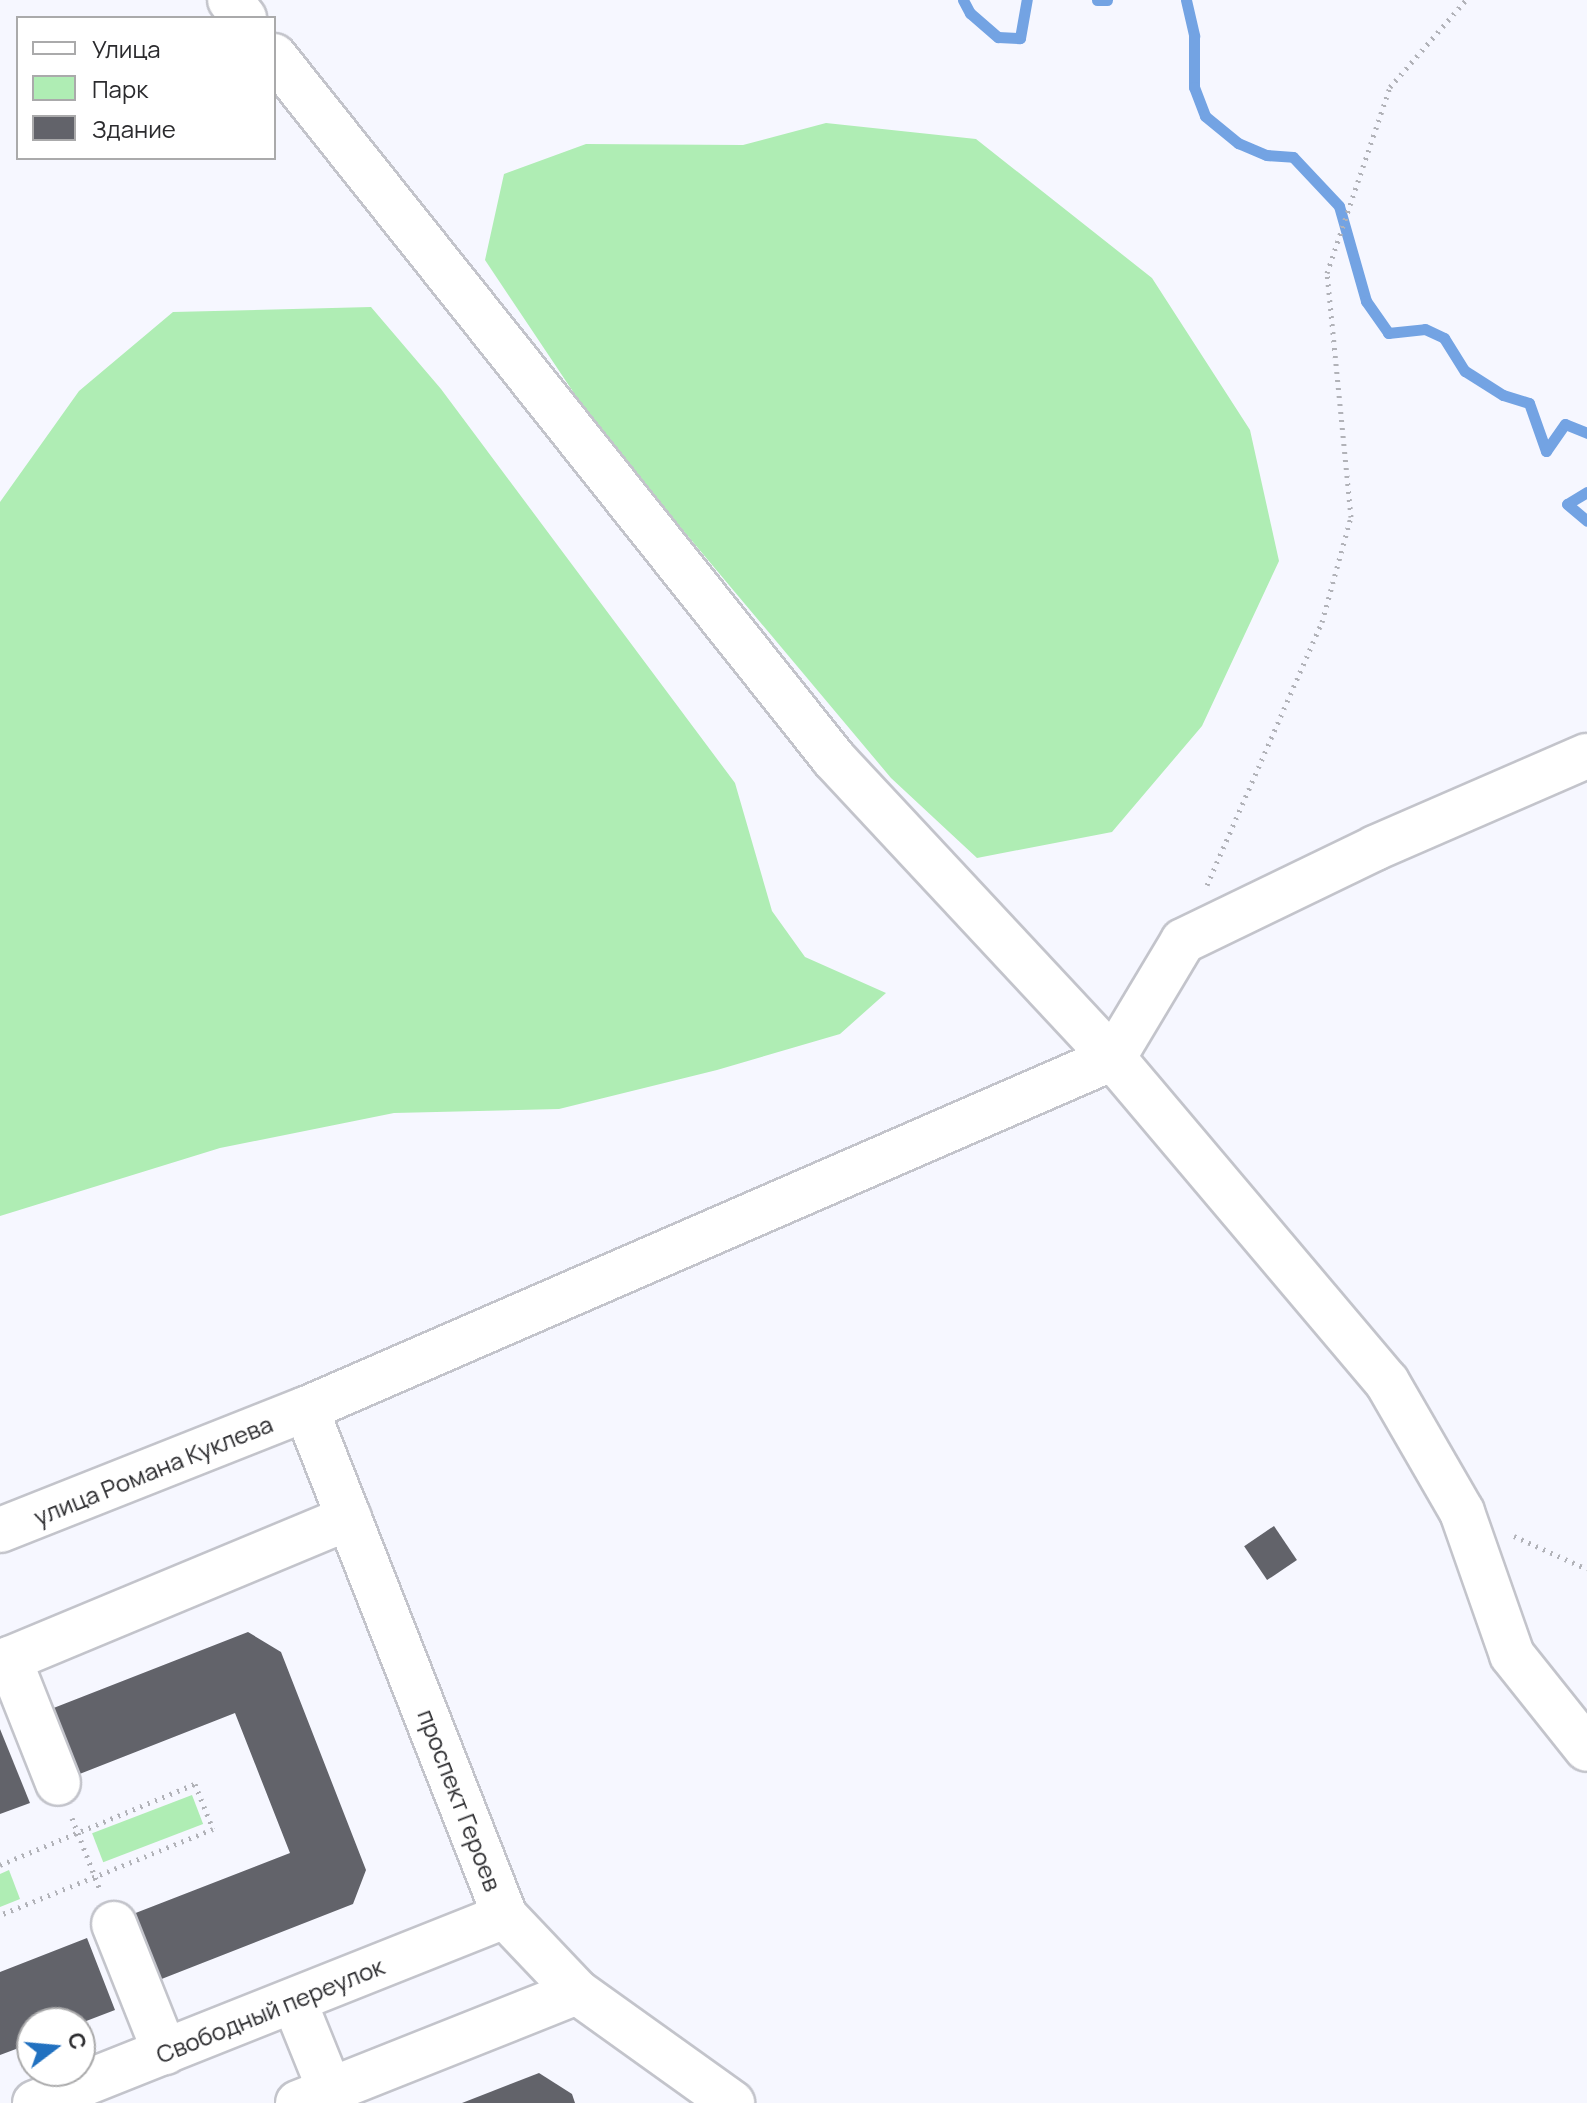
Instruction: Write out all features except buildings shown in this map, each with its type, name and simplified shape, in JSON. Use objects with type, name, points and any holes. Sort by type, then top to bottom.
[{"type":"street","points":[[230,0],[242,16]]},
{"type":"street","points":[[276,59],[834,759],[1113,1058],[1387,1382],[1462,1512],[1512,1655],[1587,1749]]},
{"type":"street","points":[[1113,1058],[1183,941],[1375,848],[1587,756]]},
{"type":"street","name":"улица Романа Куклева","points":[[0,1530],[306,1409],[1113,1058]]},
{"type":"street","name":"проспект Героев","points":[[306,1409],[505,1916],[577,1992],[732,2103]]},
{"type":"street","points":[[58,1783],[4,1661],[349,1518]]},
{"type":"street","name":"Свободный переулок","points":[[56,2099],[505,1916]]},
{"type":"street","points":[[114,1924],[165,2052]]},
{"type":"street","points":[[294,2001],[307,2100],[577,1992]]},
{"type":"path","points":[[1183,941],[1322,622],[1351,517],[1327,273],[1343,219],[1390,87],[1466,0]]},
{"type":"path","points":[[1462,1512],[1587,1569]]},
{"type":"path","points":[[58,1783],[114,1924]]},
{"type":"path","points":[[0,1865],[195,1784],[213,1829],[0,1915]]},
{"type":"green space","points":[[826,123],[976,139],[1152,278],[1250,430],[1279,561],[1202,726],[1112,832],[977,858],[891,778],[598,429],[485,260],[504,174],[586,144],[743,145]]},
{"type":"green space","points":[[371,307],[441,389],[735,783],[772,911],[805,957],[886,993],[840,1034],[717,1070],[559,1109],[394,1113],[220,1148],[0,1216],[0,502],[79,391],[173,312]]},
{"type":"green space","points":[[192,1795],[203,1824],[103,1862],[92,1833]]},
{"type":"green space","points":[[9,1870],[20,1899],[0,1907],[0,1874]]},
{"type":"waterway","points":[[963,0],[970,13],[998,37],[1020,38],[1027,0]]},
{"type":"waterway","points":[[1097,0],[1107,0]]},
{"type":"waterway","points":[[1186,0],[1194,36],[1194,87],[1205,116],[1238,143],[1266,155],[1293,157],[1339,206],[1366,301],[1388,333],[1425,329],[1444,338],[1465,371],[1503,395],[1529,403],[1546,451],[1565,424],[1587,433]]},
{"type":"waterway","points":[[1587,492],[1567,504],[1587,521]]}]
